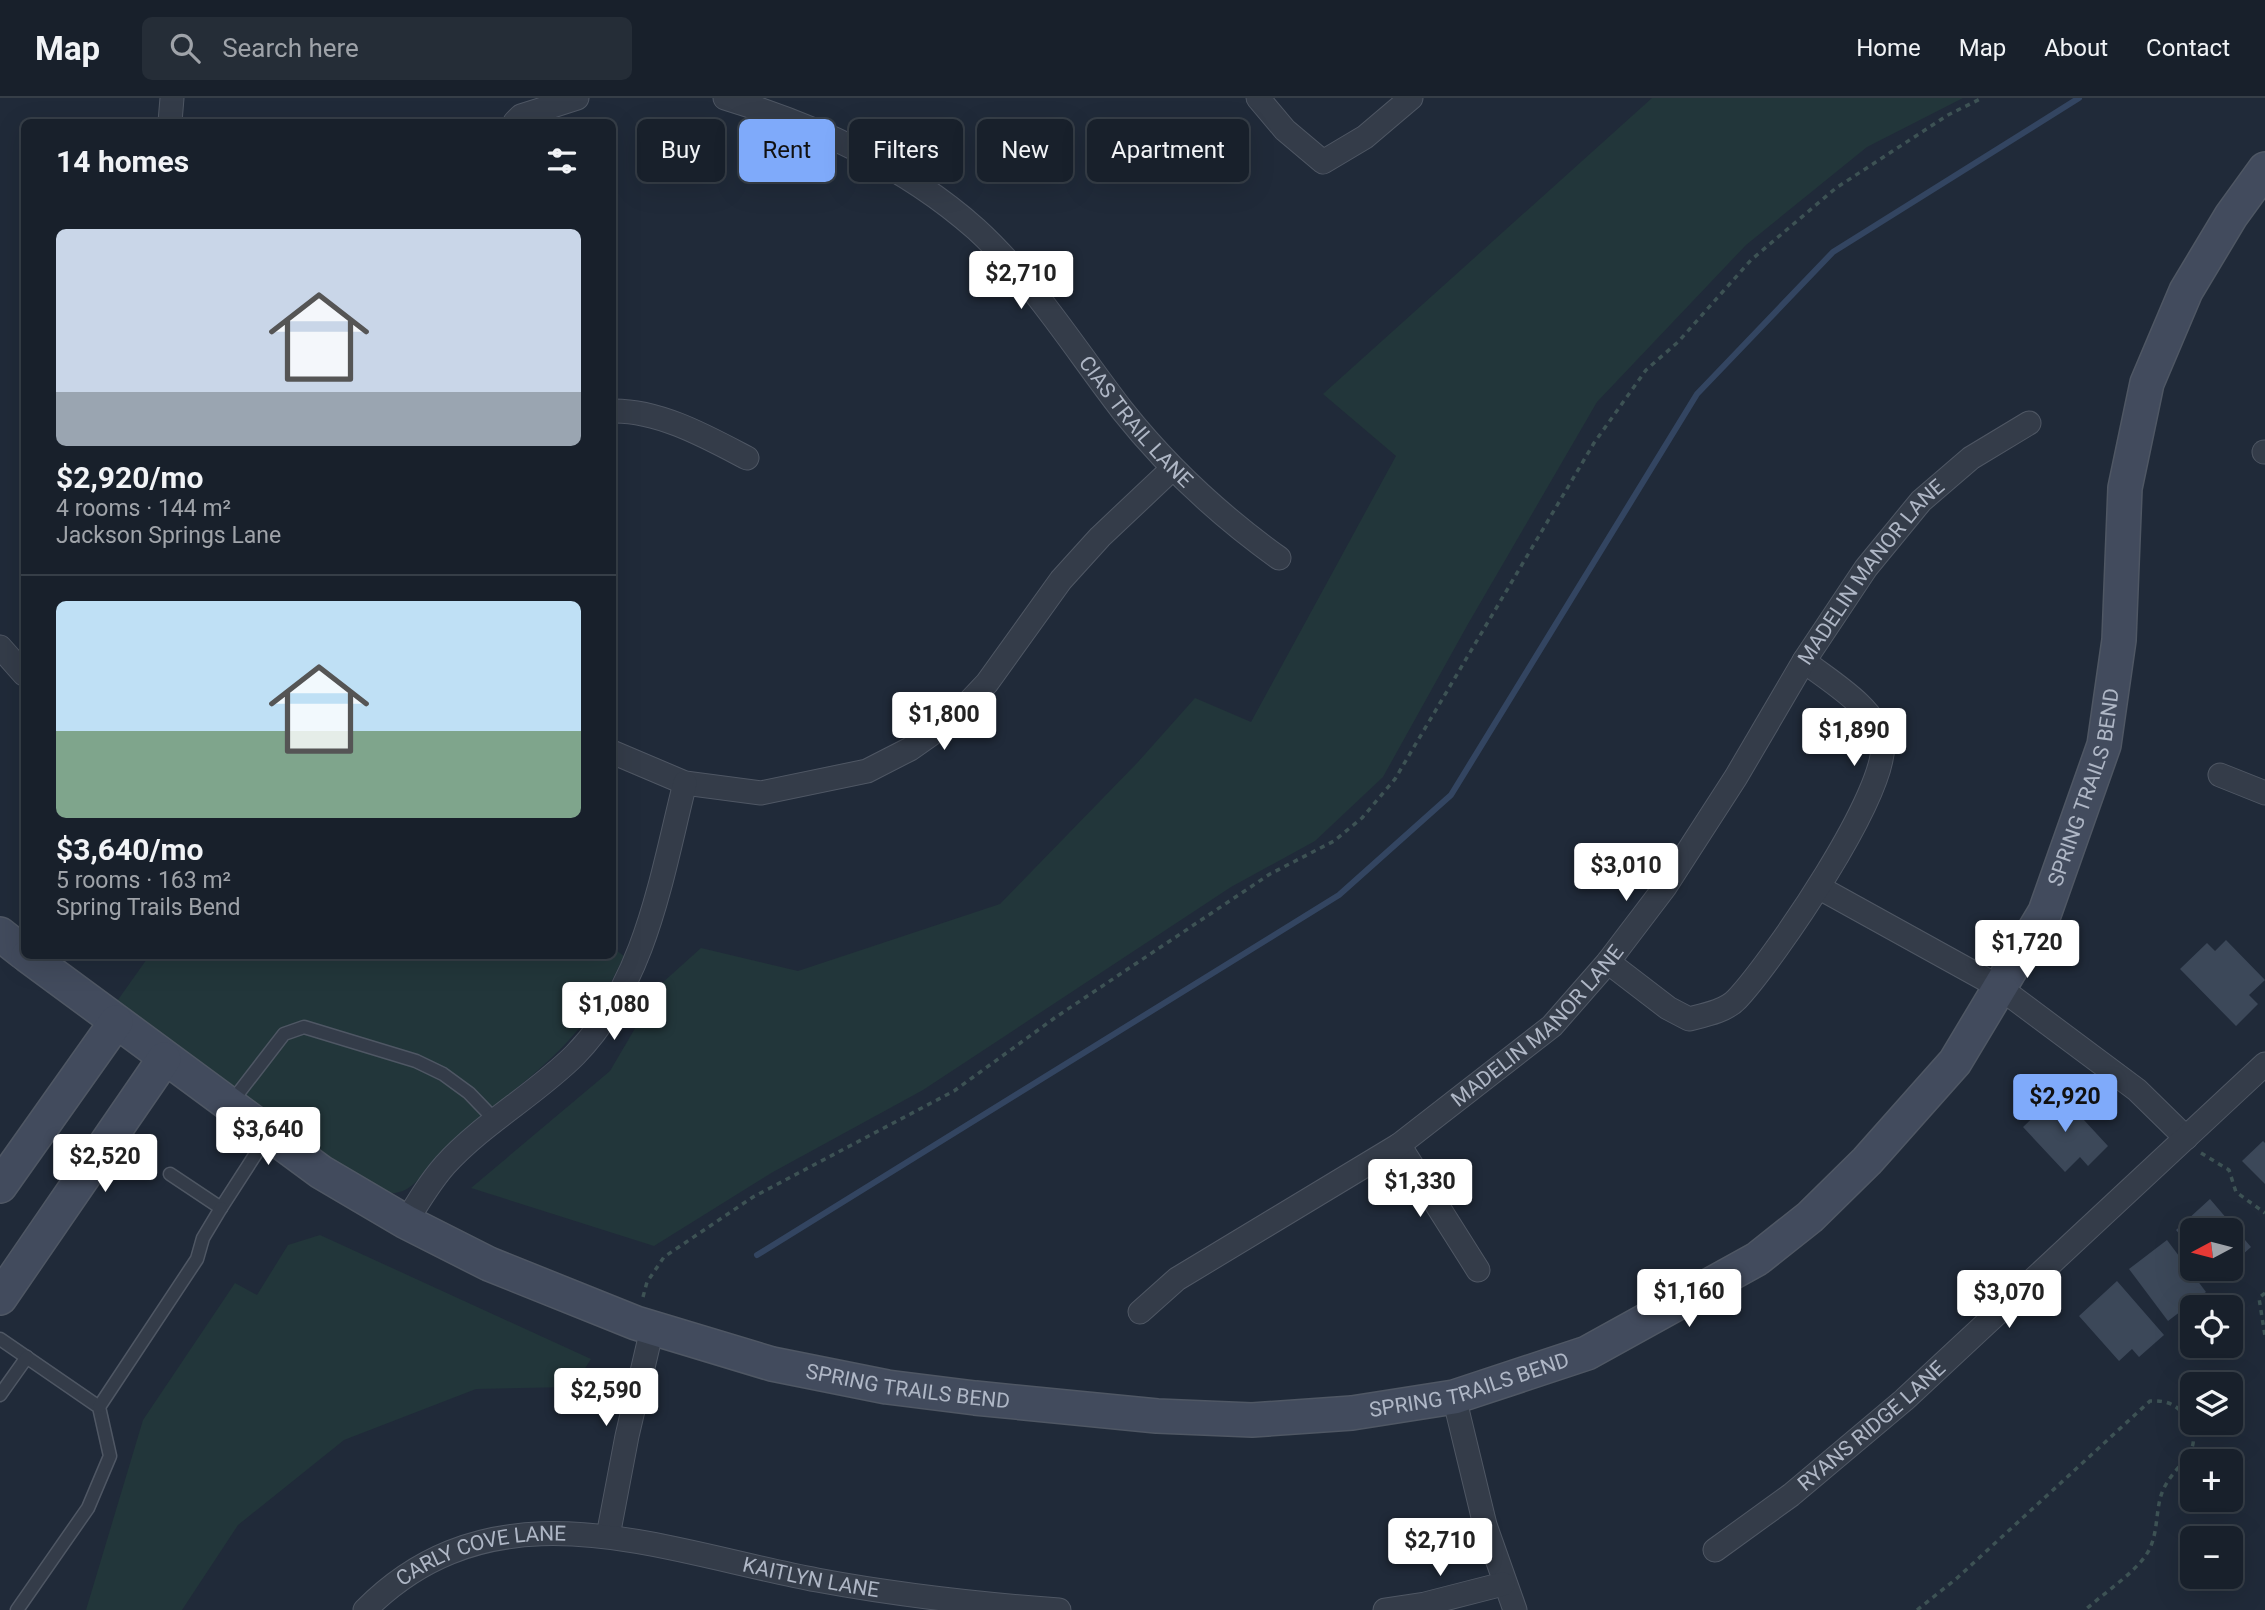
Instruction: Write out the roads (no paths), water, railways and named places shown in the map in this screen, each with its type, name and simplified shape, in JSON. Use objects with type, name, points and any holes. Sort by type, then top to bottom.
[{"type":"street","points":[[170,119],[172,98]]},
{"type":"street","points":[[518,119],[578,98]]},
{"type":"street","name":"CIAS TRAIL LANE","points":[[725,98],[831,135],[920,185],[977,230],[1035,293],[1123,411],[1172,469],[1225,519],[1279,558]]},
{"type":"street","points":[[1258,98],[1285,130],[1323,162],[1365,137],[1411,98]]},
{"type":"street","name":"SPRING TRAILS BEND","points":[[33,959],[268,1135],[321,1172],[405,1222],[489,1264],[644,1326],[772,1364],[887,1387],[1157,1416],[1252,1420],[1352,1413],[1454,1397],[1587,1353],[1757,1259],[1810,1217],[1867,1161],[1955,1062],[2045,912],[2104,745],[2119,640],[2125,488],[2147,383],[2186,290],[2231,216],[2265,169]]},
{"type":"street","points":[[616,411],[627,411],[694,431],[747,458]]},
{"type":"street","name":"MADELIN MANOR LANE","points":[[1140,1312],[1177,1279],[1399,1145],[1552,1026],[1608,961],[1665,887],[1736,777],[1804,661],[1866,568],[1922,501],[1971,458],[2029,424]]},
{"type":"street","points":[[616,754],[685,783],[761,793],[867,771],[910,749],[963,709],[1020,640],[1061,580],[1100,537],[1172,469]]},
{"type":"street","points":[[0,648],[21,671]]},
{"type":"street","points":[[1608,961],[1668,1008],[1689,1019],[1713,1013],[1736,1001],[1820,888],[1852,831],[1878,769],[1883,741],[1870,716],[1804,661]]},
{"type":"street","points":[[2220,775],[2265,793]]},
{"type":"street","points":[[405,1222],[446,1164],[575,1055],[604,1019],[634,969],[654,909],[685,783]]},
{"type":"street","points":[[1820,888],[1999,987],[2137,1090],[2186,1138]]},
{"type":"street","name":"SPRING TRAILS BEND","points":[[0,934],[21,950]]},
{"type":"street","points":[[0,1186],[116,1022]]},
{"type":"street","points":[[0,1298],[164,1059]]},
{"type":"street","name":"RYANS RIDGE LANE","points":[[1715,1550],[1791,1495],[1904,1400],[2265,1064]]},
{"type":"street","points":[[1399,1145],[1478,1270]]},
{"type":"street","points":[[608,1536],[644,1326]]},
{"type":"street","points":[[1454,1397],[1503,1584],[1515,1610]]},
{"type":"street","name":"CARLY COVE LANE","points":[[365,1610],[384,1591],[419,1567],[488,1540],[530,1532],[569,1531],[608,1536]]},
{"type":"street","name":"KAITLYN LANE","points":[[608,1536],[821,1580],[1029,1609],[1059,1610]]},
{"type":"street","points":[[1385,1610],[1425,1604],[1503,1584]]},
{"type":"lane","points":[[230,1104],[284,1034],[304,1027],[415,1061],[443,1074],[469,1093],[496,1121]]},
{"type":"lane","points":[[99,1407],[197,1259],[203,1238],[268,1135]]},
{"type":"lane","points":[[170,1174],[222,1208]]},
{"type":"lane","points":[[0,1339],[99,1407],[110,1456],[88,1508],[17,1610]]},
{"type":"lane","points":[[0,1395],[27,1357]]},
{"type":"waterway","points":[[757,1255],[1339,895],[1451,795],[1697,394],[1833,252],[2079,98]]}]
